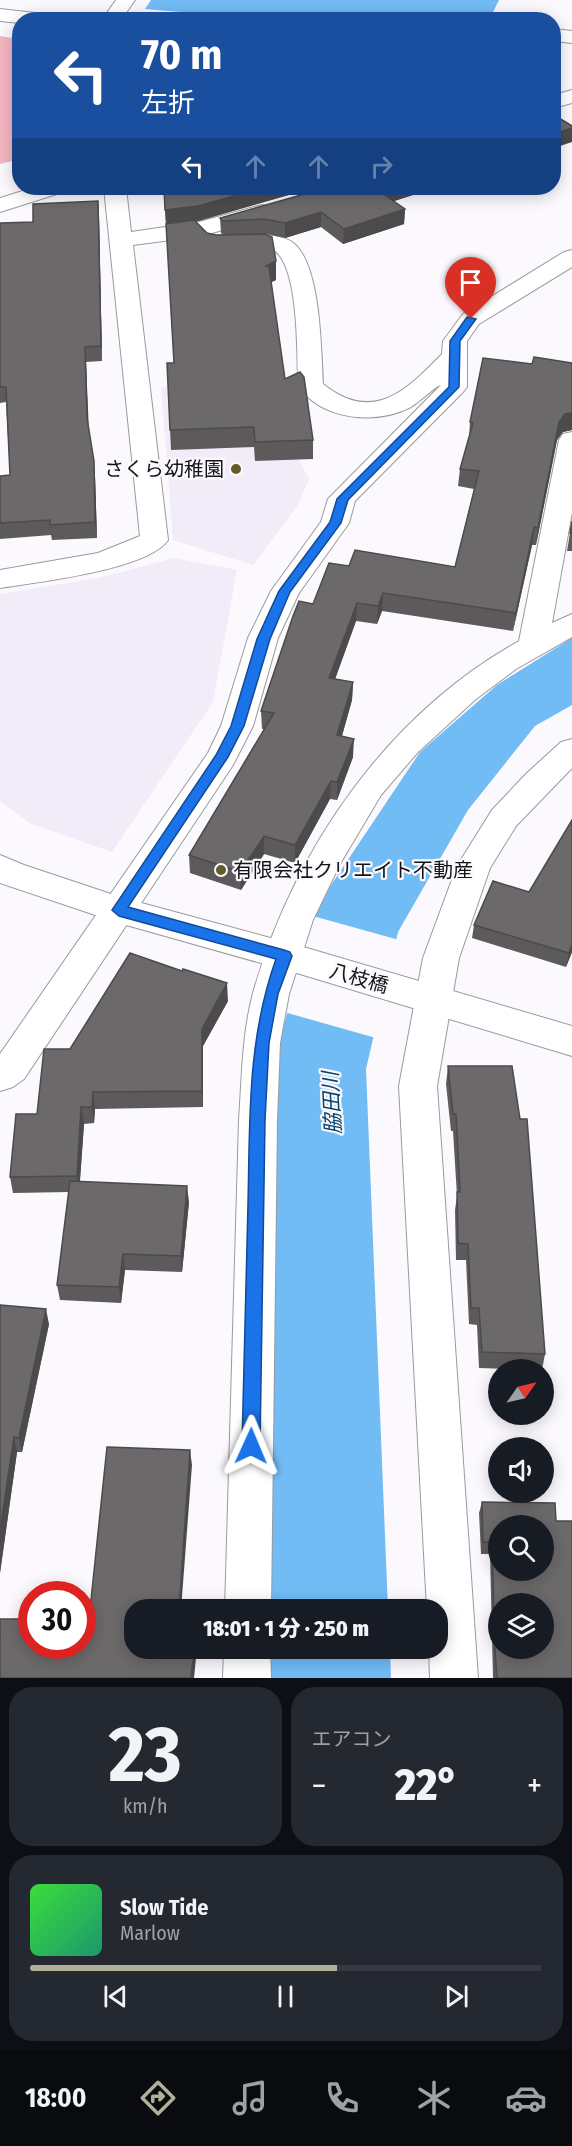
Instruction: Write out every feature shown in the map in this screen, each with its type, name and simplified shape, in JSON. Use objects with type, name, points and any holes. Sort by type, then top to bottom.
[{"type":"street","points":[[0,205],[31,195]]},
{"type":"street","points":[[0,579],[122,556],[143,548],[154,540],[116,195]]},
{"type":"street","points":[[121,240],[201,230],[287,204]]},
{"type":"street","points":[[201,230],[217,245],[271,243],[284,246],[292,254],[303,279],[311,386],[325,399],[340,407],[357,411],[378,410],[394,405],[413,395],[453,356]]},
{"type":"street","points":[[4,1070],[119,910],[227,747],[237,726],[264,639],[285,591],[335,523],[342,499],[454,387],[456,378],[453,356],[455,341],[471,319],[572,257]]},
{"type":"street","points":[[533,645],[572,440]]},
{"type":"street","points":[[248,1599],[257,1132],[262,1043],[271,994],[292,958],[296,920],[325,861],[370,787],[407,744],[465,692],[505,662],[572,624]]},
{"type":"street","points":[[454,1678],[418,1086],[425,997],[474,866],[504,818],[537,782],[572,750]]},
{"type":"street","name":"八枝橋","points":[[0,867],[12,874],[119,910],[292,958],[572,1041]]},
{"type":"street","points":[[247,1659],[247,1678]]},
{"type":"shaded area","points":[[0,36],[12,38],[12,161],[0,164]]},
{"type":"shaded area","name":"さくら幼稚園","points":[[286,382],[299,459],[309,479],[298,505],[253,565],[173,540],[161,387]]},
{"type":"shaded area","points":[[174,558],[237,570],[213,702],[112,852],[31,824],[0,801],[0,594],[99,578]]},
{"type":"water","points":[[151,0],[499,0],[493,12],[180,12],[145,9]]},
{"type":"water","name":"脇田川","points":[[572,638],[572,705],[535,726],[468,810],[398,932],[366,1069],[388,1599],[268,1599],[274,1122],[282,1031],[319,903],[420,752],[497,685]]},
{"type":"water","points":[[268,1659],[390,1659],[391,1678],[267,1678]]},
{"type":"pier","points":[[313,916],[399,940],[376,1038],[284,1012]]},
{"type":"building","points":[[561,119],[572,126],[561,132]]},
{"type":"building","points":[[164,195],[237,195],[198,206],[165,210]]},
{"type":"building","points":[[301,195],[385,195],[405,209],[344,229],[321,212],[285,223],[264,219],[223,221],[220,218]]},
{"type":"building","points":[[98,201],[101,346],[85,347],[87,418],[94,461],[95,522],[50,525],[50,520],[0,523],[0,476],[10,475],[6,387],[0,387],[0,223],[33,222],[33,204]]},
{"type":"building","points":[[194,220],[207,233],[216,235],[265,234],[272,237],[276,261],[266,266],[269,267],[285,379],[300,372],[304,377],[313,440],[255,442],[254,427],[170,430],[167,363],[174,363],[166,224]]},
{"type":"building","points":[[534,357],[572,363],[572,413],[565,414],[559,422],[538,528],[534,527],[516,613],[383,593],[378,606],[357,603],[329,678],[353,682],[337,735],[354,739],[337,782],[331,781],[295,845],[264,836],[240,872],[189,855],[274,713],[261,711],[293,616],[299,601],[313,604],[329,563],[349,566],[355,550],[455,567],[479,471],[460,469],[473,423],[470,422],[483,358],[532,364]]},
{"type":"building","points":[[572,820],[572,944],[569,953],[474,925],[493,881],[529,892]]},
{"type":"building","points":[[130,953],[182,971],[183,969],[227,983],[202,1029],[202,1091],[93,1092],[92,1107],[81,1107],[77,1176],[10,1177],[16,1114],[37,1114],[44,1049],[70,1049]]},
{"type":"building","points":[[448,1066],[512,1066],[520,1119],[527,1119],[545,1354],[482,1352],[479,1308],[471,1308],[468,1244],[458,1243],[457,1192],[460,1192],[456,1114],[453,1114]]},
{"type":"building","points":[[70,1181],[187,1186],[181,1256],[123,1254],[119,1287],[57,1285]]},
{"type":"building","points":[[0,1305],[46,1309],[19,1438],[14,1437],[0,1530]]},
{"type":"building","points":[[107,1447],[190,1450],[180,1599],[124,1599],[124,1659],[193,1659],[191,1678],[0,1678],[0,1619],[18,1619],[18,1659],[96,1659],[96,1581],[93,1581]]},
{"type":"building","points":[[482,1502],[555,1503],[556,1521],[572,1521],[572,1678],[497,1678],[496,1659],[554,1659],[554,1593],[493,1593],[493,1581],[554,1581],[554,1515],[488,1515],[488,1542],[483,1542]]},
{"type":"place","name":"さくら幼稚園","points":[[236,469]]},
{"type":"place","name":"有限会社クリエイト不動産","points":[[221,870]]},
{"type":"route","points":[[251,1446],[258,1120],[262,1043],[271,994],[284,956],[119,910],[222,757],[237,726],[264,639],[285,591],[335,523],[342,499],[454,387],[456,378],[453,356],[455,341],[471,319]]}]
